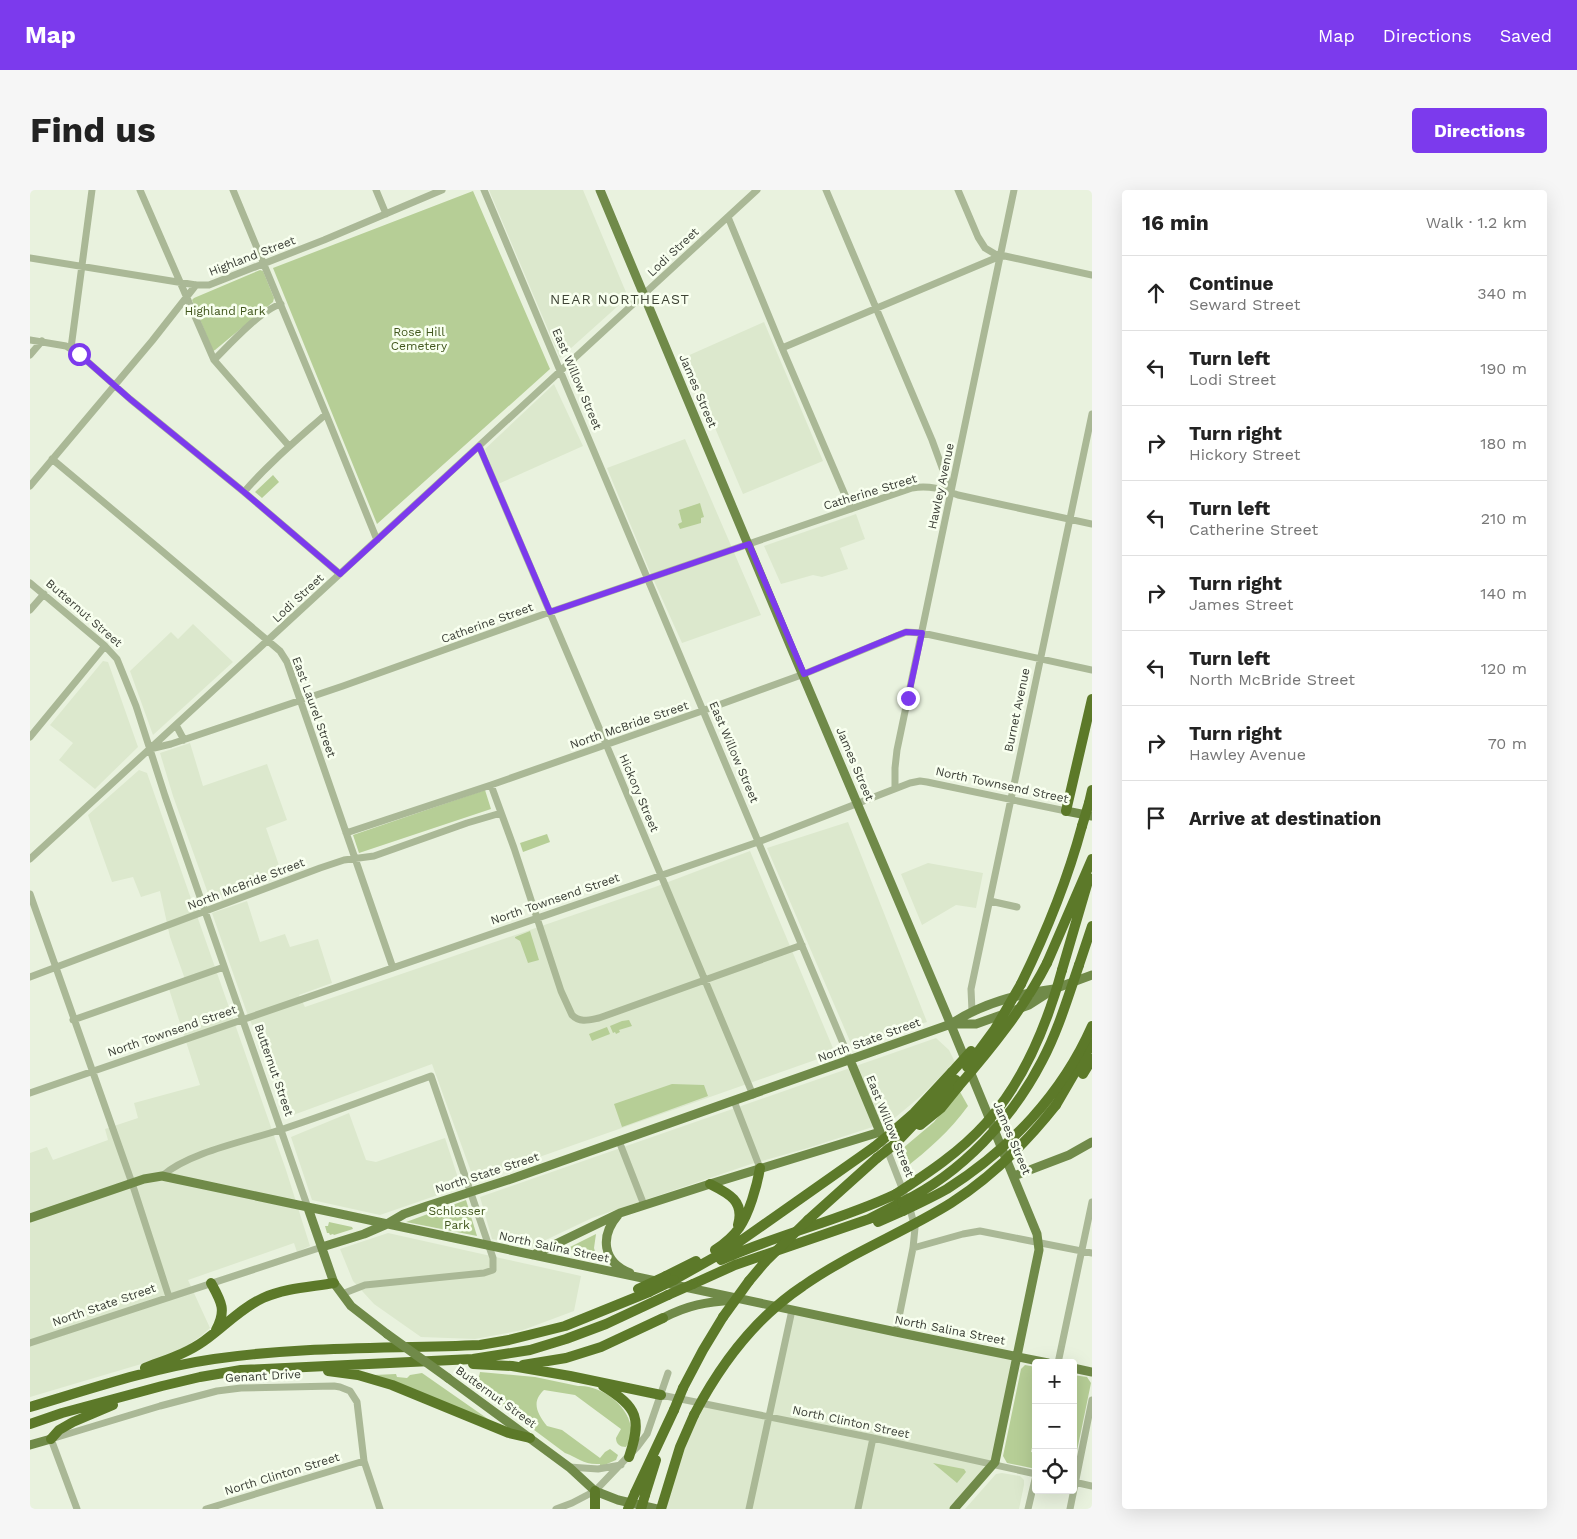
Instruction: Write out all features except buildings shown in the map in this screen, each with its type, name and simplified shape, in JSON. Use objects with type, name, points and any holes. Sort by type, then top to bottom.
[{"type":"highway","points":[[1066,811],[1092,699]]},
{"type":"highway","points":[[628,1509],[640,1494],[683,1388],[703,1350],[749,1280],[808,1220],[877,1158],[941,1108],[956,1080],[995,1029],[1016,986],[1035,955],[1076,848],[1092,790]]},
{"type":"highway","points":[[670,1278],[728,1249],[874,1147],[886,1132],[914,1113],[983,1058],[1014,1016],[1047,964],[1092,859]]},
{"type":"highway","points":[[900,1202],[927,1174],[954,1153],[986,1122],[1007,1096],[1030,1059],[1049,1015],[1092,870]]},
{"type":"highway","points":[[30,1424],[62,1413],[162,1386],[241,1370],[474,1359],[530,1350],[606,1324],[734,1264],[869,1219],[900,1202],[916,1196],[956,1167],[990,1135],[1007,1115],[1037,1070],[1048,1048],[1092,926]]},
{"type":"highway","points":[[580,1320],[638,1289],[791,1233],[947,1189],[1020,1131],[1044,1105],[1072,1066],[1092,1026]]},
{"type":"highway","points":[[1056,1105],[1092,1043]]},
{"type":"highway","points":[[660,1507],[680,1447],[694,1415],[718,1373],[763,1318],[802,1286],[832,1266],[951,1203],[983,1180],[1010,1158],[1035,1132],[1079,1079],[1092,1059]]},
{"type":"highway","points":[[30,1407],[183,1364],[214,1359],[268,1353],[480,1345],[566,1326],[649,1292],[723,1245],[740,1227],[758,1180],[760,1168]]},
{"type":"highway","points":[[710,1184],[727,1193],[736,1202],[740,1217],[736,1233]]},
{"type":"highway","points":[[211,1283],[220,1299],[223,1312],[215,1333]]},
{"type":"highway","points":[[92,1389],[202,1343],[241,1312],[262,1299],[280,1292],[334,1283]]},
{"type":"highway","points":[[512,1366],[566,1358],[601,1347],[662,1318]]},
{"type":"highway","points":[[435,1361],[512,1366],[661,1394]]},
{"type":"highway","points":[[295,1368],[358,1375],[392,1385],[504,1431],[530,1438]]},
{"type":"highway","points":[[591,1380],[614,1393],[630,1407],[633,1413],[637,1431],[629,1457]]},
{"type":"highway","points":[[51,1439],[59,1430],[73,1422],[162,1386]]},
{"type":"highway","points":[[595,1491],[595,1509]]},
{"type":"highway","points":[[640,1494],[641,1509]]},
{"type":"main road","name":"James Street","points":[[600,190],[951,1024],[1037,1234],[1039,1250],[993,1465]]},
{"type":"main road","name":"North Townsend Street","points":[[1066,811],[1092,816]]},
{"type":"main road","name":"North State Street","points":[[322,1247],[364,1234],[404,1214],[516,1177],[951,1024],[972,1011],[1009,997],[1054,989],[1092,975]]},
{"type":"main road","name":"North State Street","points":[[951,1024],[976,1024],[1029,1005],[1054,989]]},
{"type":"main road","name":"East Willow Street","points":[[850,1060],[886,1132]]},
{"type":"main road","points":[[533,1255],[620,1213],[760,1168],[886,1132]]},
{"type":"main road","points":[[1014,1176],[1069,1155],[1092,1142]]},
{"type":"main road","name":"North Salina Street","points":[[30,1218],[132,1183],[162,1176],[1032,1360]]},
{"type":"main road","name":"Butternut Street","points":[[308,1208],[334,1283],[351,1306],[362,1316],[569,1467],[595,1491]]},
{"type":"main road","points":[[620,1213],[611,1224],[606,1235],[607,1254],[617,1266],[646,1279]]},
{"type":"main road","points":[[662,1318],[697,1304],[745,1300]]},
{"type":"main road","points":[[1077,1369],[1092,1372]]},
{"type":"main road","name":"Genant Drive","points":[[30,1445],[51,1439]]},
{"type":"main road","points":[[954,1509],[993,1465]]},
{"type":"main road","points":[[595,1491],[618,1500],[660,1507]]},
{"type":"street","points":[[71,348],[92,190]]},
{"type":"street","points":[[140,190],[214,360],[289,446]]},
{"type":"street","points":[[233,190],[376,540]]},
{"type":"street","points":[[376,190],[386,214]]},
{"type":"street","name":"Highland Street","points":[[30,258],[196,285],[209,285],[442,190]]},
{"type":"street","name":"East Willow Street","points":[[484,190],[850,1060]]},
{"type":"street","name":"Lodi Street","points":[[30,859],[756,190]]},
{"type":"street","points":[[826,190],[877,307],[932,440],[951,492]]},
{"type":"street","points":[[958,190],[978,237],[985,248],[1000,257]]},
{"type":"street","name":"Hawley Avenue","points":[[896,788],[895,768],[897,750],[1014,190]]},
{"type":"street","points":[[728,216],[851,509]]},
{"type":"street","points":[[782,348],[1000,257],[1005,256],[1092,275]]},
{"type":"street","points":[[30,486],[152,341],[196,285]]},
{"type":"street","points":[[214,360],[260,316],[274,306],[281,304]]},
{"type":"street","points":[[30,340],[71,348],[340,574]]},
{"type":"street","points":[[30,355],[42,341]]},
{"type":"street","points":[[244,492],[259,474],[326,414]]},
{"type":"street","name":"Burnet Avenue","points":[[972,1011],[971,989],[1092,414]]},
{"type":"street","name":"Hickory Street","points":[[479,446],[753,1094]]},
{"type":"street","name":"East Laurel Street","points":[[52,459],[280,651],[287,662],[301,700],[393,968]]},
{"type":"street","name":"Catherine Street","points":[[150,749],[184,740],[550,612],[920,486],[941,488],[951,492],[1092,524]]},
{"type":"street","name":"Butternut Street","points":[[30,583],[106,646],[118,659],[136,706],[308,1208]]},
{"type":"street","points":[[30,610],[44,594]]},
{"type":"street","name":"North McBride Street","points":[[346,832],[490,785],[702,711],[804,674],[906,632],[922,633],[1092,670]]},
{"type":"street","points":[[30,737],[106,646]]},
{"type":"street","points":[[176,725],[184,740]]},
{"type":"street","name":"North Townsend Street","points":[[30,1093],[758,842],[896,788],[920,781],[1066,811]]},
{"type":"street","points":[[490,785],[561,991],[572,1015],[582,1020],[599,1018],[802,945]]},
{"type":"street","name":"North McBride Street","points":[[30,977],[320,868],[344,860],[374,856],[466,823],[501,813]]},
{"type":"street","points":[[30,894],[132,1183],[169,1296]]},
{"type":"street","points":[[990,901],[1017,907]]},
{"type":"street","points":[[74,1020],[224,966]]},
{"type":"street","points":[[162,1176],[171,1168],[210,1152],[282,1130],[431,1076],[493,1258],[493,1270],[484,1273],[365,1285],[342,1294]]},
{"type":"street","points":[[734,1101],[760,1168]]},
{"type":"street","name":"East Willow Street","points":[[886,1132],[916,1228],[896,1332]]},
{"type":"street","points":[[619,1141],[644,1205]]},
{"type":"street","points":[[1059,1359],[1092,1202]]},
{"type":"street","points":[[913,1248],[980,1231],[1092,1252]]},
{"type":"street","name":"North State Street","points":[[30,1344],[169,1296],[322,1247]]},
{"type":"street","points":[[749,1509],[792,1310]]},
{"type":"street","points":[[556,1509],[595,1491],[629,1457],[647,1434],[668,1373]]},
{"type":"street","name":"Genant Drive","points":[[51,1439],[160,1406],[218,1391],[241,1388],[340,1387],[350,1391],[357,1402],[364,1461],[380,1509]]},
{"type":"street","name":"North Clinton Street","points":[[661,1394],[873,1438],[1032,1474]]},
{"type":"street","points":[[1077,1473],[1092,1400]]},
{"type":"street","points":[[858,1509],[873,1438]]},
{"type":"street","points":[[51,1439],[77,1509]]},
{"type":"street","name":"North Clinton Street","points":[[206,1509],[364,1461]]},
{"type":"street","points":[[569,1467],[598,1469],[622,1465]]},
{"type":"street","points":[[1077,1483],[1092,1486]]},
{"type":"street","points":[[1028,1509],[1032,1492]]},
{"type":"street","points":[[1070,1509],[1073,1494]]},
{"type":"shaded area","points":[[489,190],[583,190],[628,297],[560,358]]},
{"type":"shaded area","points":[[764,322],[823,461],[743,494],[685,357]]},
{"type":"shaded area","points":[[554,384],[583,446],[498,484],[485,449]]},
{"type":"shaded area","points":[[685,439],[761,615],[682,643],[607,468]]},
{"type":"shaded area","points":[[856,514],[865,539],[840,548],[848,569],[822,577],[813,575],[781,584],[764,546]]},
{"type":"shaded area","points":[[193,624],[233,662],[153,735],[130,671],[171,632],[178,639]]},
{"type":"shaded area","points":[[103,661],[108,662],[138,747],[95,789],[59,760],[73,743],[50,725]]},
{"type":"shaded area","points":[[190,743],[203,786],[267,764],[287,820],[266,828],[282,874],[210,899],[173,796],[160,753]]},
{"type":"shaded area","points":[[139,770],[147,773],[286,1170],[310,1246],[297,1252],[294,1243],[188,1280],[210,1328],[175,1354],[30,1397],[30,1153],[47,1147],[53,1160],[108,1140],[105,1129],[138,1118],[134,1103],[200,1085],[169,989],[186,982],[170,937],[160,891],[141,897],[133,877],[112,882],[88,815]]},
{"type":"shaded area","points":[[848,822],[927,1022],[852,1046],[767,848]]},
{"type":"shaded area","points":[[750,851],[835,1053],[474,1180],[432,1064],[285,1118],[263,1051],[247,1013],[212,913],[247,901],[260,942],[285,934],[290,947],[318,939],[332,983],[299,995],[305,1007],[655,887]]},
{"type":"shaded area","points":[[928,863],[983,873],[976,908],[956,905],[922,925],[901,874]]},
{"type":"shaded area","points":[[936,1038],[949,1050],[955,1062],[921,1096],[891,1121],[751,1164],[592,1218],[531,1247],[492,1239],[480,1197]]},
{"type":"shaded area","points":[[349,1113],[366,1160],[376,1162],[445,1138],[461,1187],[380,1215],[312,1200],[291,1137]]},
{"type":"shaded area","points":[[388,1233],[581,1276],[574,1311],[523,1330],[475,1339],[421,1337],[374,1304],[353,1281],[340,1249]]},
{"type":"shaded area","points":[[792,1310],[1017,1357],[995,1462],[955,1509],[662,1509],[701,1403],[769,1416]]},
{"type":"shaded area","points":[[996,1474],[1020,1476],[1024,1480],[1019,1509],[965,1509]]},
{"type":"green space","name":"Rose Hill Cemetery","points":[[473,191],[550,369],[377,524],[273,268]]},
{"type":"green space","name":"Highland Park","points":[[260,270],[263,271],[274,298],[273,302],[213,351],[192,300]]},
{"type":"green space","points":[[273,475],[279,482],[262,498],[255,492]]},
{"type":"green space","points":[[700,503],[704,517],[701,518],[701,523],[680,529],[678,524],[682,522],[679,510]]},
{"type":"green space","points":[[485,790],[491,809],[359,853],[353,835]]},
{"type":"green space","points":[[547,834],[550,842],[523,852],[520,843]]},
{"type":"green space","points":[[530,931],[539,960],[528,963],[520,941],[515,937]]},
{"type":"green space","points":[[629,1020],[632,1026],[619,1030],[620,1032],[616,1034],[615,1032],[613,1033],[610,1026]]},
{"type":"green space","points":[[607,1027],[610,1034],[592,1041],[589,1034]]},
{"type":"green space","points":[[672,1084],[704,1085],[708,1096],[622,1127],[614,1104]]},
{"type":"green space","points":[[959,1090],[968,1106],[938,1140],[904,1169],[896,1154],[934,1122]]},
{"type":"green space","name":"Schlosser Park","points":[[466,1200],[477,1236],[406,1222]]},
{"type":"green space","points":[[329,1222],[352,1227],[353,1229],[330,1235],[327,1233],[325,1226],[328,1226]]},
{"type":"green space","points":[[596,1234],[594,1248],[596,1255],[566,1249]]},
{"type":"green space","points":[[1025,1365],[1032,1366],[1032,1468],[1007,1463],[1003,1456],[1021,1369]]},
{"type":"green space","points":[[480,1372],[535,1377],[589,1387],[600,1391],[611,1397],[627,1414],[631,1436],[626,1447],[619,1445],[616,1440],[621,1429],[575,1395],[544,1390],[538,1399],[537,1408],[540,1417],[547,1426],[562,1430],[600,1458],[610,1449],[618,1455],[616,1460],[600,1467],[600,1464],[585,1462],[565,1453],[471,1383],[478,1381]]},
{"type":"green space","points":[[422,1373],[498,1426],[374,1375],[396,1374],[397,1377],[407,1378],[410,1375]]},
{"type":"green space","points":[[1077,1376],[1087,1377],[1091,1383],[1077,1451]]},
{"type":"green space","points":[[933,1463],[964,1469],[966,1472],[957,1483]]},
{"type":"district","name":"NEAR NORTHEAST","points":[[620,299]]},
{"type":"route","points":[[79,354],[130,399],[244,492],[340,574],[479,446],[550,612],[749,544],[790,645],[804,674],[906,632],[922,633],[908,698]]}]
